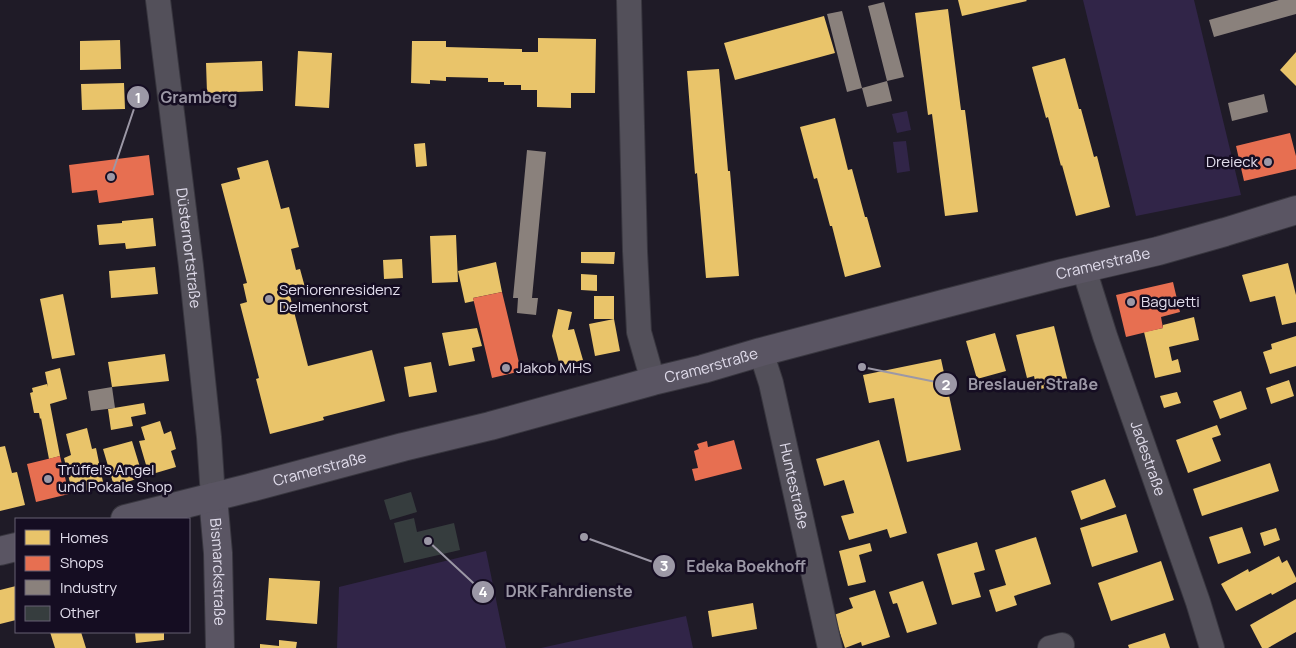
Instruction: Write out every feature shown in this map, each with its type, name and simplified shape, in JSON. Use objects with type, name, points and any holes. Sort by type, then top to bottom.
[{"type":"main road","name":"Cramerstraße","points":[[129,518],[490,426],[1050,276],[1158,251],[1296,210]]},
{"type":"main road","name":"Bismarckstraße","points":[[213,497],[218,553],[220,648]]},
{"type":"main road","points":[[0,551],[15,547]]},
{"type":"street","name":"Düsternortstraße","points":[[158,0],[191,266],[209,437],[213,497]]},
{"type":"street","points":[[629,0],[639,332],[653,381]]},
{"type":"street","name":"Jadestraße","points":[[1084,269],[1105,336],[1198,602],[1212,648]]},
{"type":"street","name":"Huntestraße","points":[[762,352],[771,382],[830,648]]},
{"type":"shaded area","points":[[1083,0],[1194,0],[1241,195],[1136,216]]},
{"type":"shaded area","points":[[907,111],[911,130],[897,133],[892,114]]},
{"type":"shaded area","points":[[906,141],[910,171],[897,173],[893,142]]},
{"type":"shaded area","points":[[486,551],[506,648],[337,648],[339,587]]},
{"type":"shaded area","points":[[686,616],[693,648],[541,648]]},
{"type":"building: Homes","points":[[958,0],[1026,0],[1027,1],[962,16]]},
{"type":"building: Homes","points":[[948,9],[961,110],[965,110],[978,212],[945,216],[932,114],[928,115],[915,13]]},
{"type":"building: Homes","points":[[824,16],[835,53],[735,80],[724,43]]},
{"type":"building: Homes","points":[[538,38],[596,39],[595,93],[571,93],[571,108],[537,107],[537,90],[521,90],[521,85],[504,85],[504,82],[488,82],[488,78],[446,77],[446,81],[430,80],[430,84],[411,83],[412,41],[446,41],[446,47],[522,49],[522,52],[538,52]]},
{"type":"building: Homes","points":[[120,40],[121,69],[80,70],[80,41]]},
{"type":"building: Homes","points":[[298,51],[332,53],[329,108],[295,106]]},
{"type":"building: Homes","points":[[1296,52],[1296,86],[1280,70]]},
{"type":"building: Homes","points":[[1065,58],[1094,157],[1097,156],[1110,207],[1076,216],[1032,67]]},
{"type":"building: Homes","points":[[262,61],[263,91],[207,93],[206,63]]},
{"type":"building: Homes","points":[[719,69],[739,276],[706,278],[687,71]]},
{"type":"building: Homes","points":[[124,83],[125,109],[82,110],[81,84]]},
{"type":"building: Homes","points":[[835,118],[848,170],[852,169],[881,267],[845,277],[832,226],[830,226],[817,178],[814,179],[800,127]]},
{"type":"building: Homes","points":[[425,143],[427,166],[416,167],[414,144]]},
{"type":"building: Homes","name":"Seniorenresidenz Delmenhorst","points":[[268,160],[281,209],[289,207],[299,247],[291,249],[296,270],[300,269],[306,291],[290,296],[308,366],[372,350],[385,401],[323,417],[324,420],[270,434],[256,379],[259,378],[240,304],[247,302],[243,284],[247,283],[221,184],[240,179],[237,168]]},
{"type":"building: Homes","points":[[153,218],[156,246],[126,249],[125,243],[99,245],[97,225]]},
{"type":"building: Homes","points":[[456,235],[458,282],[432,283],[430,236]]},
{"type":"building: Homes","points":[[581,252],[615,252],[614,264],[581,263]]},
{"type":"building: Homes","points":[[402,259],[403,278],[384,279],[383,260]]},
{"type":"building: Homes","points":[[496,262],[502,292],[473,298],[474,301],[465,303],[458,271]]},
{"type":"building: Homes","points":[[1288,263],[1296,295],[1296,322],[1282,325],[1275,296],[1250,302],[1242,275]]},
{"type":"building: Homes","points":[[155,267],[158,294],[111,298],[109,271]]},
{"type":"building: Homes","points":[[581,274],[597,275],[597,291],[581,290]]},
{"type":"building: Homes","points":[[63,294],[75,355],[52,359],[40,299]]},
{"type":"building: Homes","points":[[594,296],[614,296],[614,319],[594,319]]},
{"type":"building: Homes","points":[[558,309],[572,312],[568,330],[574,329],[583,360],[560,366],[552,336]]},
{"type":"building: Homes","points":[[1194,317],[1199,340],[1169,347],[1172,361],[1178,359],[1181,372],[1155,378],[1144,332],[1163,328],[1163,325]]},
{"type":"building: Homes","points":[[614,319],[620,351],[595,356],[589,324]]},
{"type":"building: Homes","points":[[1054,326],[1068,382],[1037,390],[1034,376],[1027,378],[1016,335]]},
{"type":"building: Homes","points":[[477,328],[482,346],[472,348],[475,361],[449,366],[442,333]]},
{"type":"building: Homes","points":[[995,333],[1006,371],[977,379],[966,341]]},
{"type":"building: Homes","points":[[1296,336],[1296,366],[1270,374],[1263,352],[1272,349],[1271,344]]},
{"type":"building: Homes","points":[[165,354],[169,381],[112,387],[108,362]]},
{"type":"building: Homes","points":[[941,359],[961,450],[907,462],[894,398],[869,403],[863,375]]},
{"type":"building: Homes","points":[[431,362],[437,392],[409,397],[404,367]]},
{"type":"building: Homes","points":[[60,368],[67,399],[50,404],[60,456],[49,459],[41,418],[39,413],[34,413],[30,393],[33,392],[32,388],[47,384],[48,387],[45,372]]},
{"type":"building: Homes","points":[[1289,380],[1294,396],[1271,404],[1266,388]]},
{"type":"building: Homes","points":[[1241,391],[1247,409],[1220,419],[1213,401]]},
{"type":"building: Homes","points":[[1177,392],[1181,403],[1164,408],[1160,396]]},
{"type":"building: Homes","points":[[144,403],[146,414],[131,417],[133,426],[111,430],[108,409]]},
{"type":"building: Homes","points":[[160,421],[164,434],[171,431],[176,449],[171,451],[176,467],[149,475],[139,441],[145,440],[141,427]]},
{"type":"building: Homes","points":[[1217,425],[1221,435],[1212,438],[1221,461],[1188,473],[1176,440]]},
{"type":"building: Homes","points":[[87,428],[92,449],[96,448],[103,482],[90,485],[91,489],[79,493],[76,485],[71,487],[64,458],[71,455],[66,434]]},
{"type":"building: Homes","points":[[879,440],[907,533],[890,538],[887,529],[849,540],[841,516],[854,513],[844,480],[824,486],[816,459]]},
{"type":"building: Homes","points":[[132,441],[143,477],[114,486],[103,449]]},
{"type":"building: Homes","points":[[5,446],[12,473],[17,472],[25,505],[0,511],[0,447]]},
{"type":"building: Homes","points":[[1270,463],[1279,491],[1202,516],[1193,489]]},
{"type":"building: Homes","points":[[1105,479],[1116,507],[1081,520],[1071,491]]},
{"type":"building: Homes","points":[[1126,514],[1138,552],[1092,567],[1080,528]]},
{"type":"building: Homes","points":[[1242,527],[1251,553],[1218,564],[1209,537]]},
{"type":"building: Homes","points":[[1276,528],[1280,540],[1264,546],[1260,533]]},
{"type":"building: Homes","points":[[1036,537],[1051,584],[1014,596],[1017,605],[996,612],[989,590],[1006,585],[995,550]]},
{"type":"building: Homes","points":[[977,542],[985,570],[974,573],[981,597],[952,605],[937,554]]},
{"type":"building: Homes","points":[[870,543],[872,551],[859,555],[866,582],[848,586],[839,551]]},
{"type":"building: Homes","points":[[1279,556],[1282,563],[1287,560],[1296,578],[1296,582],[1236,611],[1221,584],[1248,569],[1249,572]]},
{"type":"building: Homes","points":[[1161,561],[1174,600],[1111,621],[1098,583]]},
{"type":"building: Homes","points":[[269,578],[320,581],[317,624],[266,620]]},
{"type":"building: Homes","points":[[923,581],[937,624],[907,633],[897,603],[893,604],[889,592]]},
{"type":"building: Homes","points":[[15,586],[15,620],[0,624],[0,590]]},
{"type":"building: Homes","points":[[875,590],[890,637],[862,646],[861,642],[845,648],[834,615],[853,608],[849,598]]},
{"type":"building: Homes","points":[[1296,599],[1296,632],[1268,648],[1262,648],[1250,625]]},
{"type":"building: Homes","points":[[753,603],[757,629],[712,637],[708,611]]},
{"type":"building: Homes","points":[[50,633],[81,633],[86,648],[55,648]]},
{"type":"building: Homes","points":[[135,633],[164,633],[164,640],[136,643]]},
{"type":"building: Homes","points":[[1165,633],[1170,648],[1129,648],[1128,645]]},
{"type":"building: Homes","points":[[279,640],[297,642],[296,648],[260,648],[260,644],[279,646]]},
{"type":"building: Shops","name":"Dreieck","points":[[1290,133],[1296,156],[1296,169],[1244,181],[1236,146]]},
{"type":"building: Shops","points":[[149,155],[154,195],[99,203],[97,190],[72,193],[69,165]]},
{"type":"building: Shops","points":[[1173,282],[1180,312],[1161,317],[1163,328],[1126,337],[1116,295]]},
{"type":"building: Shops","points":[[502,292],[521,371],[492,378],[473,298]]},
{"type":"building: Shops","points":[[734,440],[742,469],[695,481],[692,469],[698,468],[694,451],[699,449],[697,444],[707,441],[708,447]]},
{"type":"building: Shops","name":"Trüffel's Angel und Pokale Shop","points":[[60,456],[69,494],[36,502],[27,464]]},
{"type":"building: Industry","points":[[1279,0],[1296,0],[1296,14],[1214,37],[1209,20]]},
{"type":"building: Industry","points":[[884,2],[904,77],[887,81],[868,6]]},
{"type":"building: Industry","points":[[842,11],[862,88],[847,92],[827,14]]},
{"type":"building: Industry","points":[[887,81],[892,101],[867,107],[862,88]]},
{"type":"building: Industry","points":[[1264,94],[1268,112],[1232,121],[1228,103]]},
{"type":"building: Industry","points":[[527,150],[546,152],[532,298],[538,298],[536,315],[517,313],[518,298],[513,298]]},
{"type":"building: Industry","points":[[112,387],[115,408],[91,411],[88,391]]},
{"type":"building: Other","points":[[411,492],[417,512],[390,520],[384,500]]},
{"type":"building: Other","points":[[414,518],[417,532],[454,523],[460,550],[404,563],[394,523]]},
{"type":"place","name":"Dreieck","points":[[1268,162]]},
{"type":"place","name":"Gramberg","points":[[111,177]]},
{"type":"place","name":"Seniorenresidenz Delmenhorst","points":[[269,299]]},
{"type":"place","name":"Baguetti","points":[[1131,302]]},
{"type":"place","name":"Breslauer Straße","points":[[862,367]]},
{"type":"place","name":"Jakob MHS","points":[[506,368]]},
{"type":"place","name":"Trüffel's Angel und Pokale Shop","points":[[48,479]]},
{"type":"place","name":"Edeka Boekhoff","points":[[584,537]]},
{"type":"place","name":"DRK Fahrdienste","points":[[428,541]]}]
